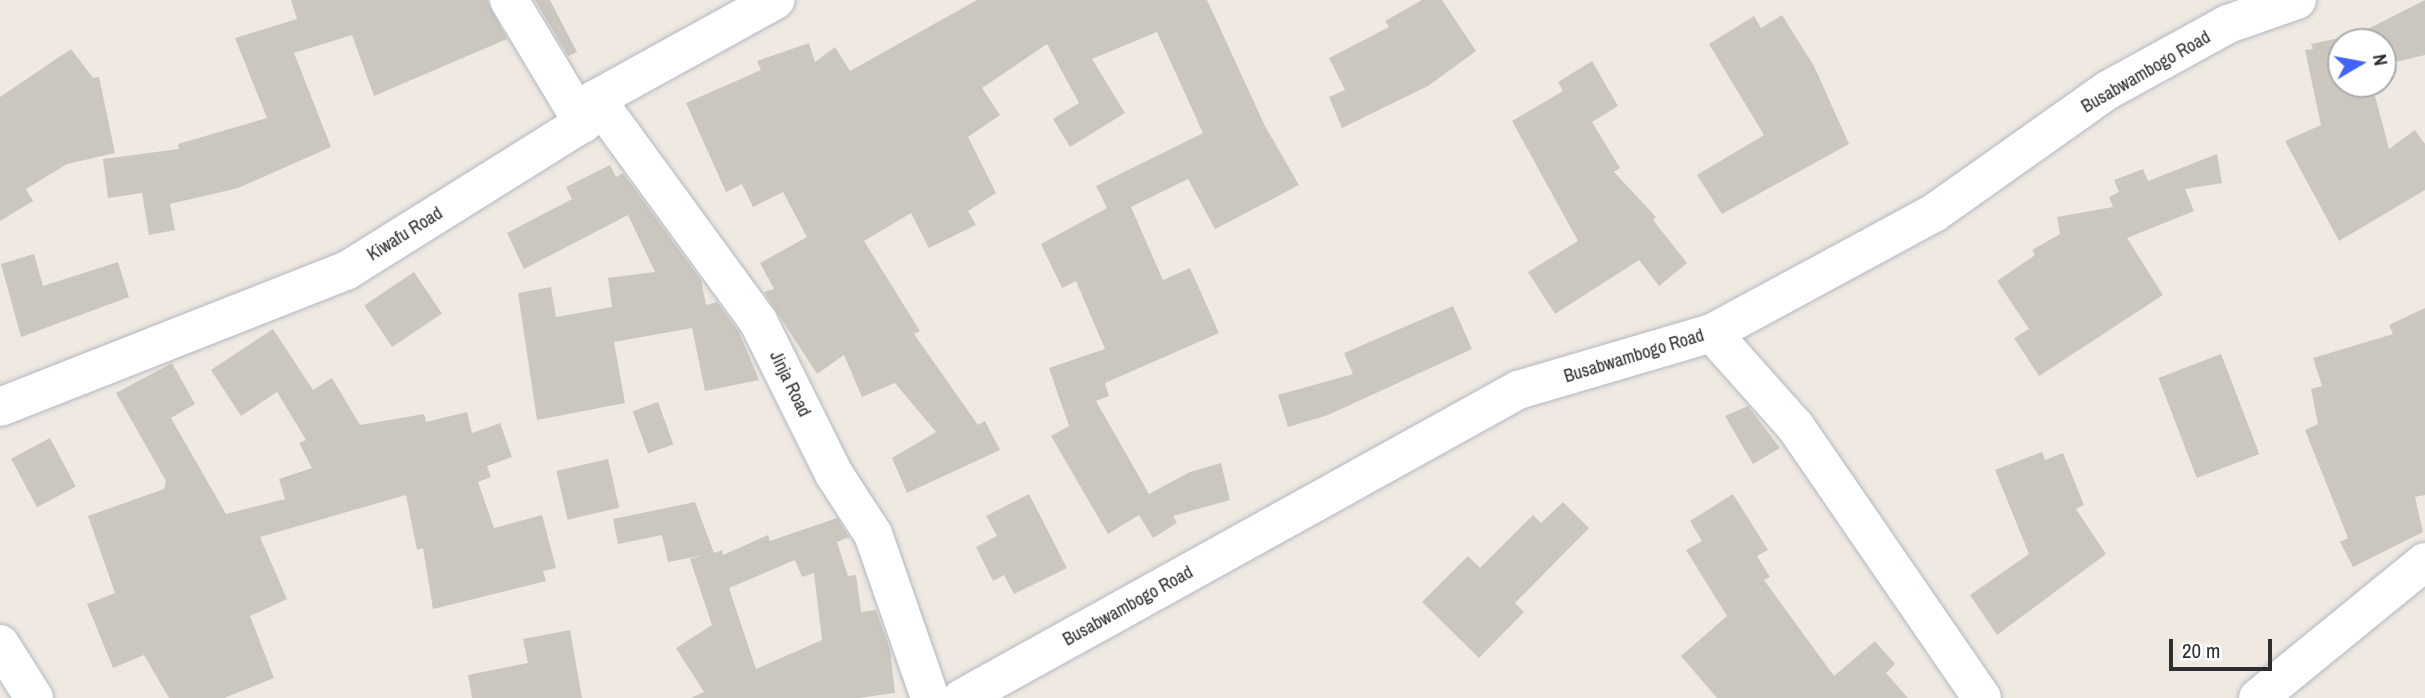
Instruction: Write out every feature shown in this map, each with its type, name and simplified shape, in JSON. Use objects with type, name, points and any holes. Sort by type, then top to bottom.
[{"type":"street","name":"Jinja Road","points":[[509,0],[589,111],[758,321],[834,474],[873,534],[930,698]]},
{"type":"street","name":"Kiwafu Road","points":[[0,407],[346,271],[589,111],[775,0]]},
{"type":"street","name":"Busabwambogo Road","points":[[962,698],[1518,390],[1712,333],[1934,213],[2108,90],[2228,24],[2297,0]]},
{"type":"street","points":[[1712,333],[1795,426],[1982,698]]},
{"type":"street","points":[[2258,698],[2425,562]]},
{"type":"street","points":[[0,644],[34,698]]},
{"type":"building","points":[[291,0],[487,0],[507,39],[374,96],[352,35],[294,53],[331,147],[238,188],[170,204],[175,230],[149,235],[142,193],[108,198],[103,159],[179,149],[178,144],[267,118],[235,38],[297,19]]},
{"type":"building","points":[[535,0],[550,0],[577,52],[568,56]]},
{"type":"building","points":[[977,0],[1207,0],[1265,126],[1299,185],[1215,229],[1188,179],[1131,207],[1163,280],[1190,268],[1219,333],[1105,383],[1109,396],[1096,401],[1149,494],[1190,472],[1221,463],[1230,500],[1173,516],[1177,523],[1153,538],[1139,515],[1108,534],[1051,436],[1069,426],[1049,368],[1105,349],[1076,281],[1062,288],[1041,244],[1107,208],[1096,186],[1203,133],[1157,32],[1092,59],[1125,113],[1070,147],[1053,119],[1079,103],[1047,44],[982,88],[1000,115],[968,137],[996,193],[968,211],[976,225],[929,248],[911,213],[864,241],[920,331],[914,334],[978,425],[985,421],[1000,450],[907,493],[892,458],[936,432],[895,383],[862,397],[844,355],[817,374],[764,292],[774,289],[760,263],[807,237],[783,192],[753,207],[742,184],[726,192],[686,103],[761,70],[757,61],[809,43],[815,62],[835,47],[850,71]]},
{"type":"building","points":[[1422,0],[1442,0],[1476,51],[1428,86],[1342,128],[1329,97],[1345,90],[1329,58],[1389,27],[1385,21]]},
{"type":"building","points":[[2425,0],[2425,55],[2397,62],[2397,28],[2370,28]]},
{"type":"building","points":[[1782,15],[1814,66],[1849,144],[1722,214],[1697,175],[1764,135],[1709,44],[1754,16],[1761,28]]},
{"type":"building","points":[[2327,41],[2327,98],[2376,98],[2389,149],[2415,130],[2425,144],[2425,190],[2339,241],[2285,141],[2321,125],[2305,50],[2313,49],[2311,44]]},
{"type":"building","points":[[71,49],[93,78],[99,77],[115,153],[67,164],[26,189],[33,201],[0,221],[0,97]]},
{"type":"building","points":[[1592,61],[1618,106],[1592,122],[1620,168],[1614,172],[1656,217],[1653,220],[1687,263],[1659,286],[1639,260],[1555,314],[1528,272],[1578,241],[1512,121],[1563,91],[1558,82]]},
{"type":"building","points":[[2217,154],[2222,183],[2185,189],[2194,211],[2127,238],[2163,295],[2039,376],[2014,338],[2029,329],[1997,281],[2035,255],[2032,250],[2060,234],[2057,217],[2113,207],[2109,197],[2119,192],[2114,180],[2143,169],[2148,181]]},
{"type":"building","points":[[610,165],[616,177],[623,173],[701,280],[706,305],[717,302],[739,332],[759,380],[705,391],[692,328],[614,342],[625,403],[537,420],[518,293],[551,287],[556,317],[612,307],[608,278],[655,272],[628,215],[524,269],[507,233],[572,199],[566,187]]},
{"type":"building","points":[[34,254],[43,286],[118,262],[129,297],[21,337],[1,264]]},
{"type":"building","points":[[414,272],[442,313],[392,347],[364,306]]},
{"type":"building","points":[[1453,306],[1472,349],[1328,415],[1288,427],[1278,395],[1353,374],[1344,353]]},
{"type":"building","points":[[2425,308],[2425,495],[2415,497],[2423,532],[2353,567],[2340,542],[2348,538],[2305,430],[2318,424],[2311,389],[2322,386],[2313,358],[2393,334],[2389,325]]},
{"type":"building","points":[[273,329],[313,390],[332,378],[360,425],[424,414],[426,422],[467,412],[472,433],[500,423],[512,457],[487,466],[491,477],[478,482],[494,528],[542,515],[556,568],[543,571],[546,581],[433,609],[423,548],[417,550],[406,495],[260,537],[287,599],[250,616],[274,678],[224,698],[169,698],[144,655],[113,668],[87,604],[115,593],[88,516],[164,489],[166,481],[116,393],[172,363],[195,404],[171,418],[226,514],[285,499],[279,479],[312,468],[299,443],[306,440],[277,392],[241,416],[211,370]]},
{"type":"building","points":[[2221,354],[2259,454],[2197,478],[2158,378]]},
{"type":"building","points":[[658,402],[673,444],[648,454],[633,411]]},
{"type":"building","points":[[1748,406],[1780,448],[1753,464],[1725,416]]},
{"type":"building","points":[[50,438],[76,487],[37,507],[11,459]]},
{"type":"building","points":[[2042,452],[2045,460],[2063,453],[2084,505],[2076,509],[2106,554],[1997,635],[1970,595],[2029,554],[1995,470]]},
{"type":"building","points":[[608,459],[619,508],[568,520],[556,471]]},
{"type":"building","points":[[1029,494],[1067,568],[1014,594],[1004,575],[993,581],[976,547],[997,536],[986,516]]},
{"type":"building","points":[[1733,494],[1768,550],[1757,556],[1770,577],[1764,580],[1834,676],[1875,641],[1895,664],[1886,673],[1908,698],[1717,698],[1681,656],[1727,616],[1686,550],[1702,541],[1690,521]]},
{"type":"building","points":[[695,502],[714,553],[722,550],[723,555],[768,535],[770,541],[837,518],[849,537],[837,542],[848,576],[856,575],[861,612],[876,610],[890,649],[895,693],[858,698],[691,698],[704,692],[676,648],[712,625],[690,559],[705,555],[668,562],[662,535],[618,544],[613,519]],"holes":[[[795,560],[802,577],[814,573],[822,640],[756,669],[729,588]]]},
{"type":"building","points":[[1563,502],[1589,528],[1515,603],[1524,612],[1479,658],[1422,602],[1468,556],[1480,568],[1533,515],[1541,523]]},
{"type":"building","points":[[570,630],[582,698],[472,698],[468,675],[528,663],[523,639]]}]
